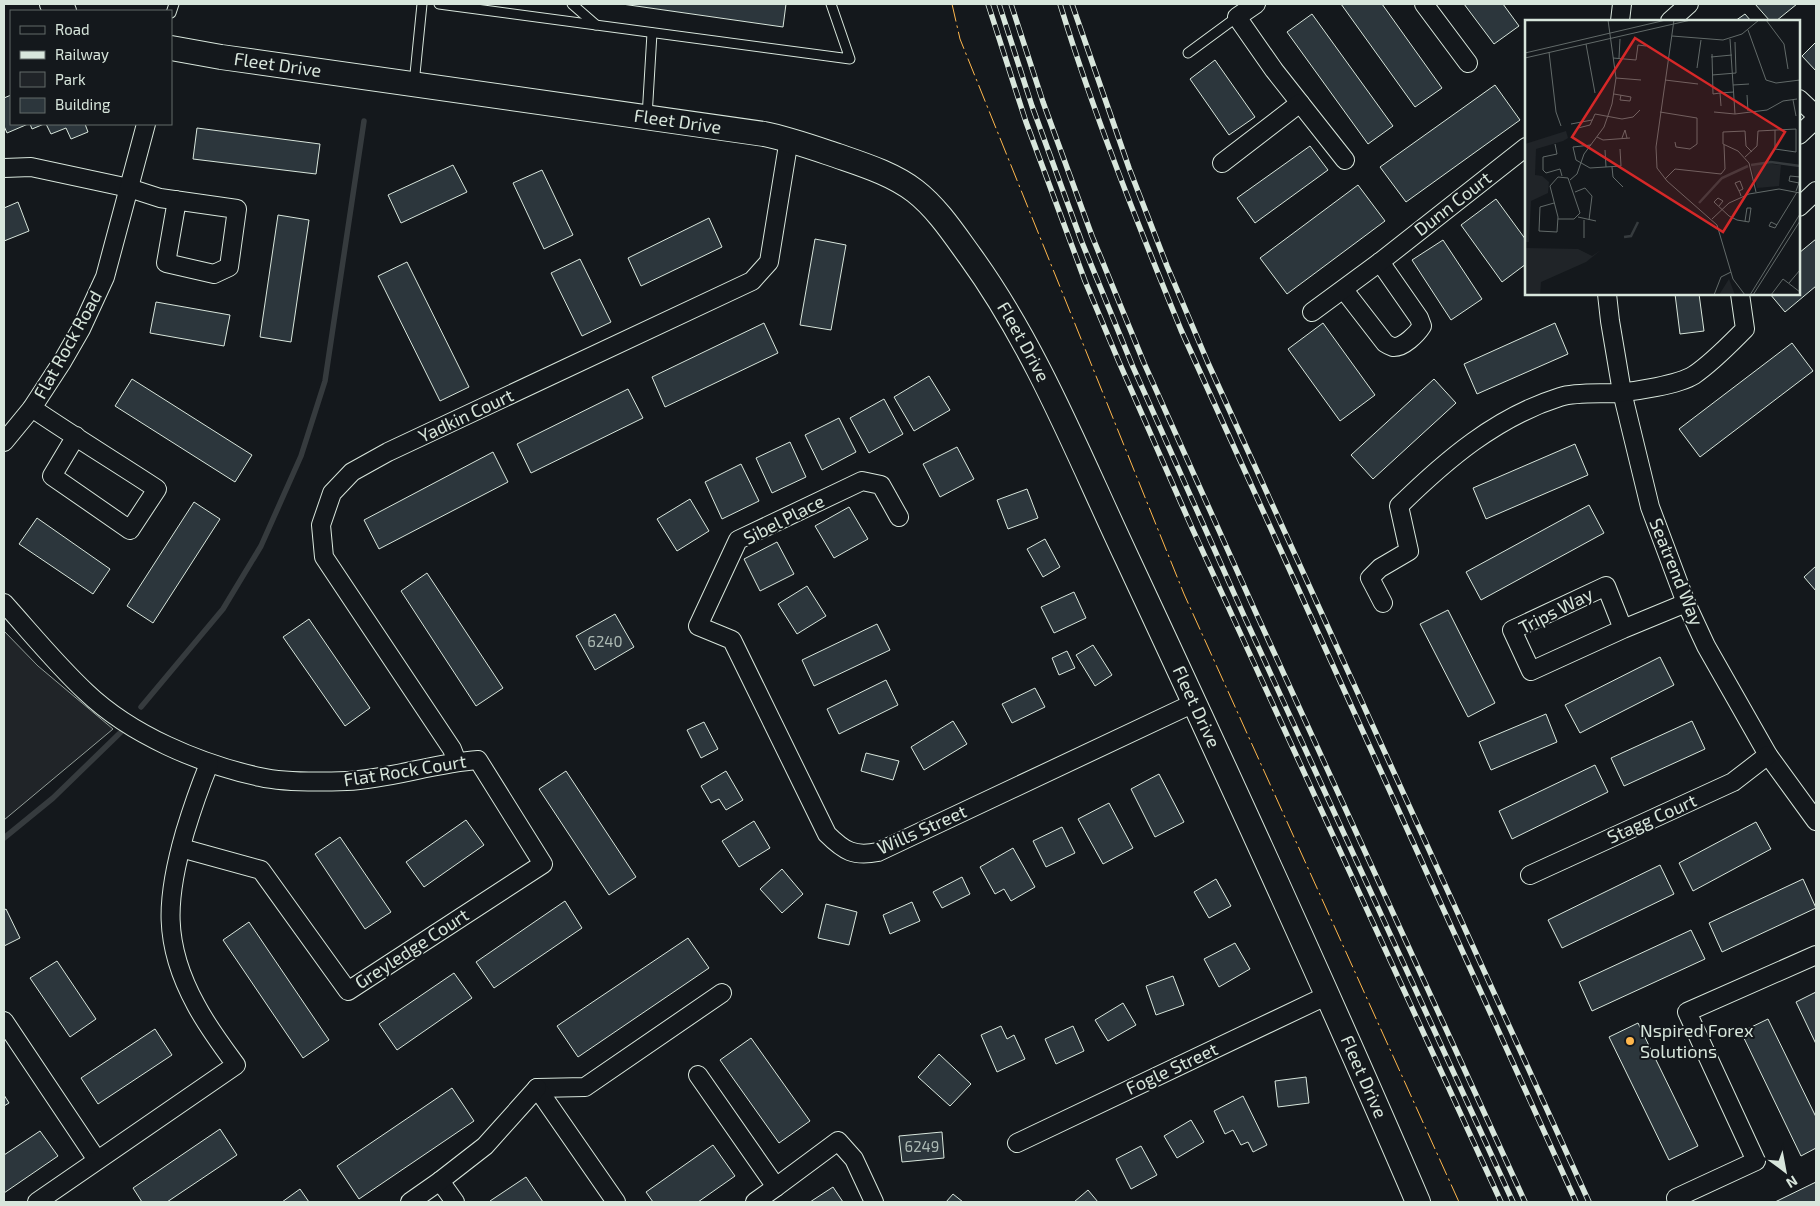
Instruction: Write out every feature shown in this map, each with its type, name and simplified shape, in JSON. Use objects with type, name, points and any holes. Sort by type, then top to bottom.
[{"type":"street","points":[[1256,4],[1237,17],[1274,70],[1345,160]]},
{"type":"street","points":[[1424,4],[1468,63]]},
{"type":"street","points":[[1620,20],[1622,4]]},
{"type":"street","points":[[1671,20],[1689,4]]},
{"type":"street","name":"Fleet Drive","points":[[172,48],[764,134],[789,139],[866,166],[901,182],[916,192],[932,207],[992,286],[1041,374],[1328,995],[1418,1202]]},
{"type":"street","points":[[1800,99],[1816,117],[1800,134]]},
{"type":"street","points":[[1222,163],[1300,104]]},
{"type":"street","name":"Flat Rock Road","points":[[4,442],[32,408],[62,362],[81,329],[105,277],[146,125]]},
{"type":"street","name":"Yadkin Court","points":[[457,762],[452,749],[324,557],[320,524],[332,493],[352,472],[388,452],[752,281],[769,262],[789,139]]},
{"type":"street","name":"Dunn Court","points":[[1312,312],[1344,290],[1525,148]]},
{"type":"street","points":[[4,168],[32,167],[129,188],[160,198],[177,200],[237,209],[229,267],[214,274],[166,263],[177,200]]},
{"type":"street","points":[[1800,206],[1816,191]]},
{"type":"street","points":[[1344,290],[1385,344],[1393,347],[1400,346],[1418,332],[1422,326],[1420,318],[1380,262]]},
{"type":"street","name":"Seatrend Way","points":[[1607,295],[1622,392],[1650,507],[1686,603],[1706,646],[1768,755],[1816,821]]},
{"type":"street","points":[[1383,603],[1370,578],[1380,568],[1409,551],[1399,506],[1434,471],[1490,429],[1522,411],[1562,396],[1622,392],[1668,384],[1692,376],[1718,356],[1745,329],[1740,295]]},
{"type":"street","points":[[32,408],[76,436],[157,489],[130,530],[52,476],[76,436]]},
{"type":"street","name":"Sibel Place","points":[[698,626],[738,540],[862,481],[882,484],[899,517]]},
{"type":"street","name":"Trips Way","points":[[1623,629],[1606,586],[1512,630],[1531,671],[1623,629],[1686,603]]},
{"type":"street","name":"Flat Rock Court","points":[[4,603],[86,692],[107,710],[146,735],[208,764],[262,778],[311,782],[395,775],[457,762],[478,760]]},
{"type":"street","name":"Wills Street","points":[[698,626],[732,640],[827,834],[838,846],[849,852],[866,854],[878,852],[1194,702]]},
{"type":"street","name":"Stagg Court","points":[[1530,874],[1733,782],[1768,755]]},
{"type":"street","name":"Greyledge Court","points":[[181,848],[261,870],[348,991],[543,864],[478,760]]},
{"type":"street","points":[[37,1202],[236,1066],[196,1006],[176,958],[170,925],[169,908],[175,867],[197,793],[208,764]]},
{"type":"street","points":[[1676,1198],[1756,1162],[1687,1012],[1816,955]]},
{"type":"street","points":[[410,1202],[440,1182],[492,1139],[537,1088],[585,1087],[722,992]]},
{"type":"street","name":"Fogle Street","points":[[1016,1143],[1328,995]]},
{"type":"street","points":[[4,1021],[97,1160]]},
{"type":"street","points":[[698,1075],[776,1187]]},
{"type":"street","points":[[537,1088],[616,1202]]},
{"type":"street","points":[[755,1202],[838,1141],[854,1159],[874,1202]]},
{"type":"street","points":[[440,1182],[455,1202]]},
{"type":"lane","points":[[414,84],[422,4]]},
{"type":"lane","points":[[439,4],[850,59],[831,4]]},
{"type":"lane","points":[[572,4],[596,25]]},
{"type":"lane","points":[[1188,53],[1237,17]]},
{"type":"lane","points":[[647,118],[652,33]]},
{"type":"green space","points":[[4,631],[38,666],[113,729],[4,820]]},
{"type":"building","points":[[622,4],[786,4],[783,27]]},
{"type":"building","points":[[1341,4],[1382,4],[1442,88],[1415,107]]},
{"type":"building","points":[[1464,4],[1503,4],[1519,26],[1494,44]]},
{"type":"building","points":[[1755,4],[1797,4],[1777,20],[1769,20]]},
{"type":"building","points":[[1312,14],[1393,126],[1368,144],[1287,32]]},
{"type":"building","points":[[1745,14],[1750,20],[1736,20]]},
{"type":"building","points":[[1816,42],[1816,71],[1802,56]]},
{"type":"building","points":[[1215,60],[1255,117],[1229,135],[1190,79]]},
{"type":"building","points":[[1495,85],[1520,120],[1406,202],[1380,167]]},
{"type":"building","points":[[10,95],[10,125],[26,125],[7,133],[4,126],[4,98]]},
{"type":"building","points":[[30,125],[42,125],[32,129]]},
{"type":"building","points":[[46,125],[85,125],[88,132],[71,139],[66,128],[51,134]]},
{"type":"building","points":[[197,128],[320,144],[316,174],[193,159]]},
{"type":"building","points":[[1310,146],[1328,170],[1255,223],[1237,198]]},
{"type":"building","points":[[453,165],[467,192],[401,223],[388,195]]},
{"type":"building","points":[[542,170],[573,235],[544,249],[513,183]]},
{"type":"building","points":[[1358,185],[1385,221],[1287,294],[1260,258]]},
{"type":"building","points":[[1496,199],[1525,239],[1525,265],[1502,282],[1461,225]]},
{"type":"building","points":[[18,202],[29,231],[4,241],[4,208]]},
{"type":"building","points":[[278,215],[309,220],[291,342],[260,337]]},
{"type":"building","points":[[709,218],[722,247],[641,286],[628,258]]},
{"type":"building","points":[[815,239],[846,245],[831,330],[800,325]]},
{"type":"building","points":[[1816,239],[1816,286],[1785,312],[1771,295],[1800,295],[1800,252]]},
{"type":"building","points":[[1443,240],[1482,299],[1451,320],[1412,260]]},
{"type":"building","points":[[580,259],[611,322],[582,336],[551,273]]},
{"type":"building","points":[[407,262],[469,387],[440,401],[378,276]]},
{"type":"building","points":[[1675,295],[1699,295],[1704,331],[1680,334]]},
{"type":"building","points":[[156,302],[230,315],[224,346],[150,333]]},
{"type":"building","points":[[764,323],[778,353],[665,407],[652,377]]},
{"type":"building","points":[[1323,323],[1375,395],[1340,421],[1288,349]]},
{"type":"building","points":[[1555,323],[1568,354],[1477,394],[1464,364]]},
{"type":"building","points":[[1792,343],[1813,371],[1700,457],[1679,429]]},
{"type":"building","points":[[929,376],[950,410],[914,431],[894,397]]},
{"type":"building","points":[[132,379],[252,455],[235,482],[115,406]]},
{"type":"building","points":[[1434,379],[1456,403],[1373,479],[1351,455]]},
{"type":"building","points":[[628,389],[643,418],[531,473],[517,444]]},
{"type":"building","points":[[884,399],[903,434],[869,453],[850,418]]},
{"type":"building","points":[[839,418],[856,452],[822,470],[805,435]]},
{"type":"building","points":[[790,442],[806,477],[772,493],[756,458]]},
{"type":"building","points":[[1575,444],[1588,475],[1486,519],[1473,488]]},
{"type":"building","points":[[957,447],[974,479],[940,497],[923,464]]},
{"type":"building","points":[[493,452],[508,482],[379,549],[364,520]]},
{"type":"building","points":[[741,464],[759,501],[722,519],[705,482]]},
{"type":"building","points":[[1027,489],[1038,518],[1008,529],[997,500]]},
{"type":"building","points":[[690,499],[709,531],[677,551],[657,519]]},
{"type":"building","points":[[194,502],[220,519],[153,623],[127,606]]},
{"type":"building","points":[[1589,505],[1604,533],[1481,600],[1466,572]]},
{"type":"building","points":[[849,507],[868,539],[834,558],[815,526]]},
{"type":"building","points":[[37,518],[110,569],[93,594],[19,544]]},
{"type":"building","points":[[1045,539],[1060,567],[1043,577],[1027,549]]},
{"type":"building","points":[[777,542],[794,574],[760,591],[744,559]]},
{"type":"building","points":[[1816,566],[1816,591],[1804,577]]},
{"type":"building","points":[[427,573],[503,688],[476,706],[401,591]]},
{"type":"building","points":[[807,586],[826,616],[797,634],[778,604]]},
{"type":"building","points":[[1074,592],[1086,618],[1054,633],[1041,607]]},
{"type":"building","points":[[1448,610],[1495,703],[1468,717],[1420,624]]},
{"type":"building","points":[[615,614],[634,647],[595,670],[576,636]]},
{"type":"building","points":[[309,619],[370,708],[345,726],[283,637]]},
{"type":"building","points":[[877,624],[890,650],[814,686],[802,660]]},
{"type":"building","points":[[1093,645],[1112,675],[1095,686],[1076,655]]},
{"type":"building","points":[[1067,651],[1075,668],[1059,675],[1052,658]]},
{"type":"building","points":[[1660,657],[1674,685],[1580,733],[1565,705]]},
{"type":"building","points":[[886,680],[898,705],[839,734],[827,709]]},
{"type":"building","points":[[1035,688],[1045,707],[1012,723],[1002,704]]},
{"type":"building","points":[[1546,714],[1557,742],[1491,770],[1479,742]]},
{"type":"building","points":[[953,721],[967,744],[924,770],[911,747]]},
{"type":"building","points":[[1692,721],[1705,749],[1624,786],[1611,758]]},
{"type":"building","points":[[704,722],[718,749],[701,758],[687,730]]},
{"type":"building","points":[[866,753],[899,761],[893,780],[861,771]]},
{"type":"building","points":[[1595,765],[1608,792],[1512,839],[1499,811]]},
{"type":"building","points":[[566,771],[636,877],[609,895],[539,789]]},
{"type":"building","points":[[726,771],[743,800],[726,810],[719,799],[711,803],[701,786]]},
{"type":"building","points":[[1159,774],[1184,822],[1155,837],[1131,789]]},
{"type":"building","points":[[1109,803],[1133,848],[1103,864],[1078,819]]},
{"type":"building","points":[[466,820],[484,845],[424,887],[406,862]]},
{"type":"building","points":[[754,821],[770,848],[739,867],[722,841]]},
{"type":"building","points":[[1756,822],[1771,849],[1693,891],[1679,863]]},
{"type":"building","points":[[1062,827],[1075,853],[1046,867],[1033,841]]},
{"type":"building","points":[[340,837],[391,912],[365,929],[315,854]]},
{"type":"building","points":[[1013,848],[1035,887],[1011,901],[1004,889],[995,894],[980,867]]},
{"type":"building","points":[[1660,865],[1674,894],[1562,948],[1548,920]]},
{"type":"building","points":[[782,869],[803,894],[782,913],[760,889]]},
{"type":"building","points":[[962,877],[970,894],[942,908],[933,892]]},
{"type":"building","points":[[1216,879],[1231,906],[1209,918],[1194,892]]},
{"type":"building","points":[[1803,879],[1816,908],[1722,952],[1709,923]]},
{"type":"building","points":[[565,901],[582,928],[494,988],[476,962]]},
{"type":"building","points":[[912,902],[920,921],[890,934],[883,915]]},
{"type":"building","points":[[826,904],[857,912],[849,945],[818,938]]},
{"type":"building","points":[[6,909],[20,938],[4,946],[4,910]]},
{"type":"building","points":[[249,922],[329,1040],[303,1058],[223,940]]},
{"type":"building","points":[[1691,930],[1705,959],[1592,1011],[1579,982]]},
{"type":"building","points":[[688,938],[709,968],[578,1057],[557,1026]]},
{"type":"building","points":[[1235,943],[1250,969],[1219,987],[1204,959]]},
{"type":"building","points":[[57,961],[96,1019],[70,1037],[30,978]]},
{"type":"building","points":[[454,973],[472,998],[397,1050],[379,1024]]},
{"type":"building","points":[[1173,976],[1184,1005],[1156,1015],[1146,986]]},
{"type":"building","points":[[1816,992],[1816,1044],[1796,1002]]},
{"type":"building","points":[[1123,1003],[1136,1025],[1108,1041],[1095,1020]]},
{"type":"building","points":[[1768,1019],[1816,1117],[1816,1148],[1801,1156],[1741,1032]]},
{"type":"building","points":[[1638,1023],[1698,1146],[1669,1160],[1609,1037]]},
{"type":"building","points":[[1001,1026],[1007,1039],[1014,1035],[1025,1059],[997,1072],[981,1035]]},
{"type":"building","points":[[1073,1026],[1084,1051],[1056,1064],[1045,1039]]},
{"type":"building","points":[[155,1029],[172,1055],[98,1104],[81,1078]]},
{"type":"building","points":[[751,1038],[810,1121],[779,1143],[720,1060]]},
{"type":"building","points":[[939,1054],[971,1084],[950,1106],[918,1077]]},
{"type":"building","points":[[1306,1077],[1309,1103],[1278,1107],[1275,1081]]},
{"type":"building","points":[[452,1088],[474,1121],[359,1199],[337,1166]]},
{"type":"building","points":[[4,1095],[9,1103],[4,1106]]},
{"type":"building","points":[[1243,1096],[1267,1145],[1253,1152],[1248,1142],[1241,1145],[1233,1130],[1225,1134],[1214,1111]]},
{"type":"building","points":[[1191,1120],[1204,1142],[1177,1158],[1164,1136]]},
{"type":"building","points":[[220,1129],[237,1155],[167,1202],[142,1202],[133,1188]]},
{"type":"building","points":[[40,1131],[58,1156],[4,1193],[4,1155]]},
{"type":"building","points":[[942,1132],[944,1158],[902,1162],[899,1136]]},
{"type":"building","points":[[713,1145],[735,1176],[698,1202],[653,1202],[646,1192]]},
{"type":"building","points":[[1141,1146],[1157,1175],[1131,1189],[1116,1159]]},
{"type":"building","points":[[526,1177],[543,1202],[490,1201]]},
{"type":"building","points":[[1816,1182],[1816,1202],[1775,1202]]},
{"type":"building","points":[[833,1187],[843,1202],[810,1202]]},
{"type":"building","points":[[300,1189],[309,1202],[282,1202]]},
{"type":"building","points":[[1088,1190],[1098,1202],[1074,1202]]},
{"type":"building","points":[[953,1194],[963,1202],[946,1202]]},
{"type":"waterway","points":[[141,707],[223,609],[261,546],[301,456],[325,381],[364,121]]},
{"type":"waterway","points":[[4,838],[53,798],[121,732]]},
{"type":"railway","points":[[988,4],[1026,122],[1085,281],[1119,362],[1192,528],[1501,1202]]},
{"type":"railway","points":[[999,4],[1032,106],[1081,240],[1133,367],[1245,618],[1513,1202]]},
{"type":"railway","points":[[1011,4],[1043,102],[1092,236],[1144,363],[1525,1202]]},
{"type":"railway","points":[[1060,4],[1132,209],[1181,330],[1576,1202]]},
{"type":"railway","points":[[1072,4],[1129,168],[1167,266],[1208,363],[1589,1202]]},
{"type":"power","points":[[952,4],[960,39],[1184,594],[1459,1202]]},
{"type":"place","name":"Nspired Forex Solutions","points":[[1630,1041]]}]
